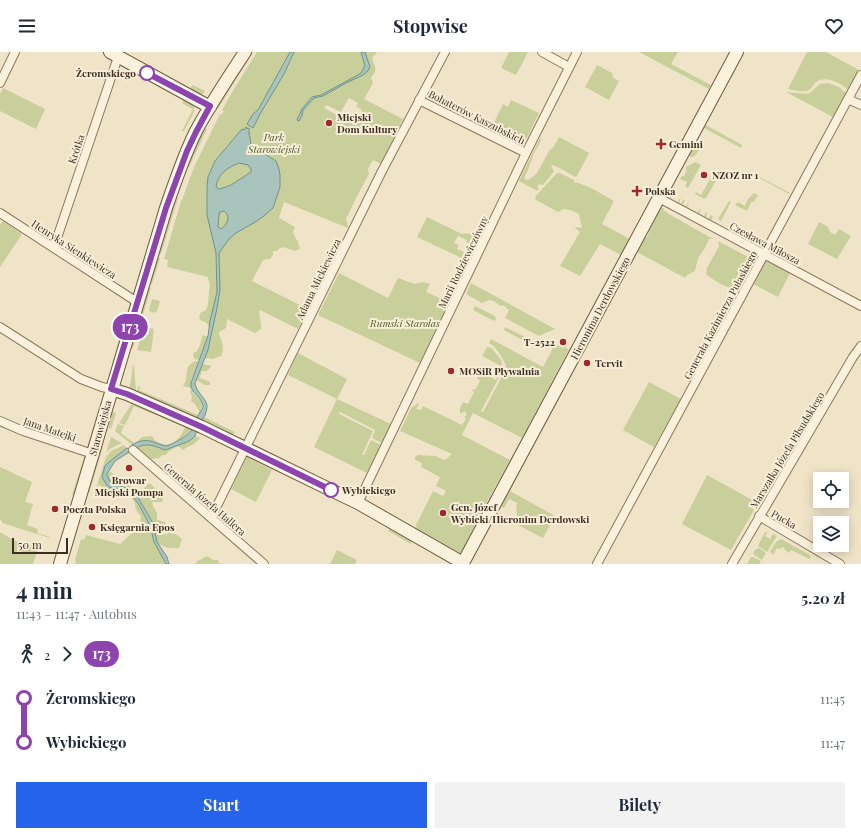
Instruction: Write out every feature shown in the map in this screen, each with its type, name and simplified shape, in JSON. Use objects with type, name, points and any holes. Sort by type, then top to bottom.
[{"type":"street","points":[[0,83],[15,52]]},
{"type":"street","name":"Starowiejska","points":[[60,564],[111,389],[171,194],[187,151],[196,132],[210,106],[245,52]]},
{"type":"street","name":"Adama Mickiewicza","points":[[211,517],[214,514],[379,178],[445,52]]},
{"type":"street","points":[[542,52],[569,67]]},
{"type":"street","name":"Marii Rodziewiczówny","points":[[358,504],[526,153],[577,52]]},
{"type":"street","name":"Hieronima Derdowskiego","points":[[464,564],[737,52]]},
{"type":"street","points":[[114,54],[210,106]]},
{"type":"street","name":"Krótka","points":[[54,247],[114,54]]},
{"type":"street","name":"Generała Kazimierza Pułaskiego","points":[[597,564],[861,75]]},
{"type":"street","points":[[848,99],[861,106]]},
{"type":"street","name":"Bohaterów Kaszubskich","points":[[419,100],[526,153]]},
{"type":"street","name":"Czesława Miłosza","points":[[659,198],[861,306]]},
{"type":"street","name":"Henryka Sienkiewicza","points":[[0,213],[138,302]]},
{"type":"street","points":[[0,327],[81,379],[127,394],[246,447],[358,504],[464,564]]},
{"type":"street","name":"Marszałka Józefa Piłsudskiego","points":[[732,564],[853,357],[861,346]]},
{"type":"street","name":"Jana Matejki","points":[[0,421],[24,431],[93,454]]},
{"type":"street","name":"Generała Józefa Hallera","points":[[133,450],[264,564]]},
{"type":"street","name":"Pucka","points":[[759,516],[840,564]]},
{"type":"green space","points":[[248,52],[253,52],[218,109],[215,107]]},
{"type":"green space","name":"Park Starowiejski","points":[[257,52],[377,52],[373,56],[375,73],[371,78],[373,83],[364,99],[403,119],[381,164],[373,160],[368,169],[369,174],[346,219],[348,228],[284,202],[279,218],[295,227],[293,232],[300,247],[299,250],[283,247],[277,251],[273,251],[273,255],[270,259],[263,260],[252,281],[308,309],[298,329],[260,310],[259,315],[261,329],[255,333],[227,319],[226,328],[219,332],[223,347],[221,356],[213,359],[206,359],[204,358],[210,340],[220,290],[219,262],[216,264],[217,292],[210,326],[208,326],[207,323],[200,320],[199,317],[201,312],[205,311],[208,305],[210,286],[208,277],[167,267],[168,260],[164,259],[181,201],[194,167],[234,89]],"holes":[[[349,98],[358,103],[356,106],[362,110],[354,124],[324,108],[326,105],[341,112]]]},
{"type":"green space","points":[[509,52],[528,52],[516,75],[501,68]]},
{"type":"green space","points":[[639,52],[678,52],[671,64],[711,85],[709,89]]},
{"type":"green space","points":[[807,52],[826,52],[859,70],[848,90],[833,81],[824,79],[816,82],[811,89],[807,91],[788,89]]},
{"type":"green space","points":[[597,65],[612,73],[613,78],[619,81],[609,100],[585,87]]},
{"type":"green space","points":[[828,83],[839,87],[846,93],[833,117],[786,92],[808,94],[820,84]]},
{"type":"green space","points":[[183,84],[190,88],[193,85],[205,91],[203,94],[199,95],[182,86]]},
{"type":"green space","points":[[3,88],[45,109],[36,129],[0,111],[0,94]]},
{"type":"green space","points":[[185,99],[194,105],[194,112],[184,131],[182,131],[193,109],[182,103]]},
{"type":"green space","points":[[511,100],[539,113],[525,142],[521,144],[491,129],[503,104],[508,107]]},
{"type":"green space","points":[[706,125],[742,145],[741,148],[704,128]]},
{"type":"green space","points":[[202,127],[207,129],[188,169],[190,153]]},
{"type":"green space","points":[[559,137],[589,153],[577,176],[575,177],[553,165],[551,166],[554,171],[543,185],[539,184],[537,187],[539,189],[537,191],[519,181],[540,138],[541,141],[534,153],[525,176],[525,179],[527,180],[537,173],[549,151]]},
{"type":"green space","points":[[697,140],[701,143],[696,155],[693,157],[689,156]]},
{"type":"green space","points":[[695,162],[701,165],[688,188],[685,186],[687,182],[680,179],[684,176],[687,170],[686,167]]},
{"type":"green space","points":[[748,171],[790,193],[789,194],[754,175],[750,178],[744,179]]},
{"type":"green space","points":[[558,173],[574,180],[574,182],[590,187],[614,201],[602,224],[630,239],[621,255],[600,244],[580,276],[560,266],[580,232],[575,228],[582,228],[579,214],[563,209],[559,212],[556,211],[536,200],[535,197]]},
{"type":"green space","points":[[713,174],[717,179],[706,198],[704,199],[695,194],[696,192],[701,195]]},
{"type":"green space","points":[[754,193],[759,197],[757,196],[754,202],[752,201],[747,211],[735,205],[738,202],[745,206],[748,199]]},
{"type":"green space","points":[[176,198],[178,198],[161,254],[159,253],[168,213]]},
{"type":"green space","points":[[681,198],[679,203],[681,204],[683,200],[685,200],[683,205],[686,206],[689,202],[687,207],[697,213],[701,208],[699,214],[704,216],[706,212],[706,217],[708,219],[712,215],[713,217],[711,221],[678,203],[679,199]]},
{"type":"green space","points":[[729,201],[731,202],[721,221],[718,219]]},
{"type":"green space","points":[[661,208],[664,208],[663,210],[667,213],[713,239],[709,239],[698,258],[695,271],[687,275],[685,278],[637,252],[645,237],[647,237],[648,232]]},
{"type":"green space","points":[[427,217],[462,234],[471,234],[478,239],[468,261],[417,237]],"holes":[[[458,236],[467,240],[466,242],[470,244],[466,253],[457,249],[459,245],[454,243]]]},
{"type":"green space","points":[[3,221],[22,234],[0,267],[0,225]]},
{"type":"green space","points":[[819,222],[828,227],[830,232],[835,235],[839,229],[851,236],[837,259],[808,244]]},
{"type":"green space","points":[[718,241],[750,258],[754,255],[757,258],[735,297],[733,296],[736,291],[717,282],[706,274],[707,268],[719,246]]},
{"type":"green space","points":[[157,257],[160,258],[152,284],[148,283]]},
{"type":"green space","points":[[768,261],[790,273],[778,297],[753,284],[765,262]]},
{"type":"green space","name":"Rumski Starolas","points":[[339,273],[388,298],[398,278],[415,284],[428,283],[430,284],[426,292],[449,302],[420,363],[318,315]]},
{"type":"green space","points":[[471,283],[555,329],[539,336],[505,318],[509,310],[506,307],[501,306],[492,300],[482,303],[466,294]]},
{"type":"green space","points":[[148,287],[151,288],[143,315],[140,314]]},
{"type":"green space","points":[[152,299],[160,301],[155,313],[149,311]]},
{"type":"green space","points":[[130,303],[131,307],[114,365],[112,363]]},
{"type":"green space","points":[[475,306],[495,316],[496,319],[494,321],[473,310]]},
{"type":"green space","points":[[138,319],[142,320],[133,348],[129,347]]},
{"type":"green space","points":[[144,326],[154,329],[151,352],[137,350]]},
{"type":"green space","points":[[505,327],[537,343],[535,347],[504,330]]},
{"type":"green space","points":[[203,335],[208,336],[199,360],[195,359],[193,354],[196,352]]},
{"type":"green space","points":[[491,339],[543,367],[552,350],[553,343],[569,349],[522,438],[473,413],[462,435],[510,460],[462,551],[458,554],[415,527],[433,491],[443,496],[446,491],[436,486],[440,477],[421,467],[422,463],[415,460],[415,457],[418,455],[436,456],[445,460],[452,454],[400,431],[411,408],[418,403],[419,404],[416,409],[421,410],[423,406],[462,425],[466,419],[464,417],[467,415],[465,411],[460,414],[460,408],[463,402],[468,404],[474,392],[471,389],[475,390],[480,381],[477,378],[480,371],[496,380],[502,367],[504,368],[481,411],[483,412],[507,367],[505,367],[506,365],[496,349],[489,343]]},
{"type":"green space","points":[[487,347],[492,348],[500,358],[502,362],[501,366],[482,356]]},
{"type":"green space","points":[[298,353],[347,379],[337,399],[288,375]]},
{"type":"green space","points":[[197,361],[199,362],[192,377],[191,387],[192,391],[202,404],[200,412],[196,405],[191,401],[191,388],[183,386],[189,365]]},
{"type":"green space","points":[[203,363],[205,365],[210,365],[211,367],[207,371],[202,371],[200,378],[210,382],[210,385],[205,385],[196,380]]},
{"type":"green space","points":[[133,364],[134,366],[136,390],[130,387]]},
{"type":"green space","points":[[649,382],[681,399],[654,447],[623,430]]},
{"type":"green space","points":[[138,386],[140,387],[139,390],[198,415],[197,418],[138,391]]},
{"type":"green space","points":[[337,399],[391,424],[382,443],[372,438],[375,430],[340,412],[339,414],[373,431],[362,455],[364,455],[371,440],[381,445],[367,473],[314,447]]},
{"type":"green space","points":[[132,404],[192,428],[180,439],[172,444],[166,446],[149,441],[137,442],[142,437],[151,436],[159,443],[173,443],[180,437],[185,427],[134,406],[125,425],[119,423]]},
{"type":"green space","points":[[99,407],[101,408],[89,448],[87,448]]},
{"type":"green space","points":[[111,411],[116,413],[111,429],[109,428]]},
{"type":"green space","points":[[204,417],[235,432],[233,435],[202,420]]},
{"type":"green space","points":[[118,424],[124,426],[121,433],[134,443],[132,445],[115,431]]},
{"type":"green space","points":[[196,435],[200,438],[198,441],[183,450],[178,446],[166,455],[162,455],[160,458],[151,459],[137,447],[148,445],[165,450],[192,439]]},
{"type":"green space","points":[[111,437],[122,443],[110,449],[106,453]]},
{"type":"green space","points":[[124,445],[127,448],[105,466],[104,482],[109,487],[129,493],[138,503],[151,529],[154,542],[166,564],[76,564],[75,560],[81,539],[84,540],[86,535],[120,544],[137,529],[137,525],[142,523],[140,520],[141,516],[136,509],[134,501],[128,494],[114,492],[98,485],[95,492],[106,457],[111,451]]},
{"type":"green space","points":[[102,447],[89,493],[87,492],[97,457]]},
{"type":"green space","points":[[85,455],[86,458],[76,495],[72,495]]},
{"type":"green space","points":[[247,457],[272,470],[256,502],[231,489]]},
{"type":"green space","points":[[0,467],[32,482],[25,502],[33,504],[27,525],[38,529],[37,533],[50,538],[2,523],[0,520]]},
{"type":"green space","points":[[109,471],[115,475],[118,480],[124,481],[133,488],[142,491],[149,483],[155,488],[163,499],[162,502],[152,502],[157,513],[157,519],[166,523],[162,527],[165,530],[163,533],[166,535],[171,530],[171,534],[176,534],[182,539],[179,548],[168,548],[157,542],[153,523],[136,494],[131,489],[110,481],[107,475]]},
{"type":"green space","points":[[519,473],[510,491],[508,490]]},
{"type":"green space","points":[[707,475],[758,503],[731,550],[682,524]]},
{"type":"green space","points":[[510,491],[555,516],[543,538],[516,524],[518,518],[516,511],[517,503],[509,499],[504,508],[499,508]]},
{"type":"green space","points":[[389,529],[412,541],[411,544],[388,531]]},
{"type":"green space","points":[[0,532],[15,541],[38,549],[33,564],[0,564]]},
{"type":"green space","points":[[765,532],[768,532],[765,536],[770,539],[773,534],[777,536],[767,552],[758,546]]},
{"type":"green space","points":[[781,539],[810,555],[811,557],[809,559],[791,550],[789,553],[783,547],[780,549],[777,548],[773,555],[770,551],[776,542]]},
{"type":"green space","points":[[759,548],[766,553],[762,560],[753,553]]},
{"type":"green space","points":[[337,550],[357,560],[355,564],[330,564]]},
{"type":"green space","points":[[206,556],[213,560],[219,561],[221,564],[196,564],[197,561]]},
{"type":"green space","points":[[751,557],[761,561],[759,564],[747,564]]},
{"type":"water","points":[[290,52],[294,52],[284,74],[253,128],[247,124],[253,114],[258,110]]},
{"type":"water","points":[[361,52],[365,52],[370,67],[368,71],[323,96],[314,98],[303,110],[299,121],[297,120],[302,109],[312,97],[321,95],[361,73],[365,66]]},
{"type":"water","points":[[246,127],[247,129],[250,129],[248,132],[250,133],[251,145],[276,161],[280,175],[280,187],[273,208],[257,221],[236,233],[229,239],[219,253],[220,290],[217,308],[208,350],[195,383],[207,405],[205,415],[198,426],[194,437],[187,442],[165,450],[147,445],[136,448],[132,445],[141,441],[150,441],[165,446],[181,439],[191,431],[203,408],[200,399],[191,387],[191,383],[208,336],[217,292],[216,253],[207,215],[208,177],[215,161],[242,129],[244,130]],"holes":[[[239,163],[248,165],[251,172],[231,185],[218,189],[216,186],[221,174]],[[224,211],[228,220],[221,229],[218,227],[219,215],[220,212]]]},
{"type":"water","points":[[127,448],[131,451],[115,461],[107,476],[114,484],[132,490],[136,494],[153,523],[157,542],[167,557],[169,564],[166,564],[154,542],[151,529],[138,503],[129,493],[109,487],[102,477],[105,466]]},
{"type":"bus line","name":"173","points":[[147,73],[210,106],[187,151],[166,208],[111,389],[127,394],[246,447],[331,490]]},
{"type":"place","name":"Żeromskiego","points":[[147,73]]},
{"type":"place","name":"Miejski Dom Kultury","points":[[329,123]]},
{"type":"place","name":"Gemini","points":[[661,144]]},
{"type":"place","name":"NZOZ nr 1","points":[[704,175]]},
{"type":"place","name":"Polska","points":[[637,191]]},
{"type":"place","name":"T-2522","points":[[563,342]]},
{"type":"place","name":"Tervit","points":[[587,363]]},
{"type":"place","name":"MOSiR Pływalnia","points":[[451,371]]},
{"type":"place","name":"Browar Miejski Pompa","points":[[129,468]]},
{"type":"place","name":"Wybickiego","points":[[331,490]]},
{"type":"place","name":"Poczta Polska","points":[[55,509]]},
{"type":"place","name":"Gen. Józef Wybicki/Hieronim Derdowski","points":[[443,513]]},
{"type":"place","name":"Księgarnia Epos","points":[[92,527]]}]
